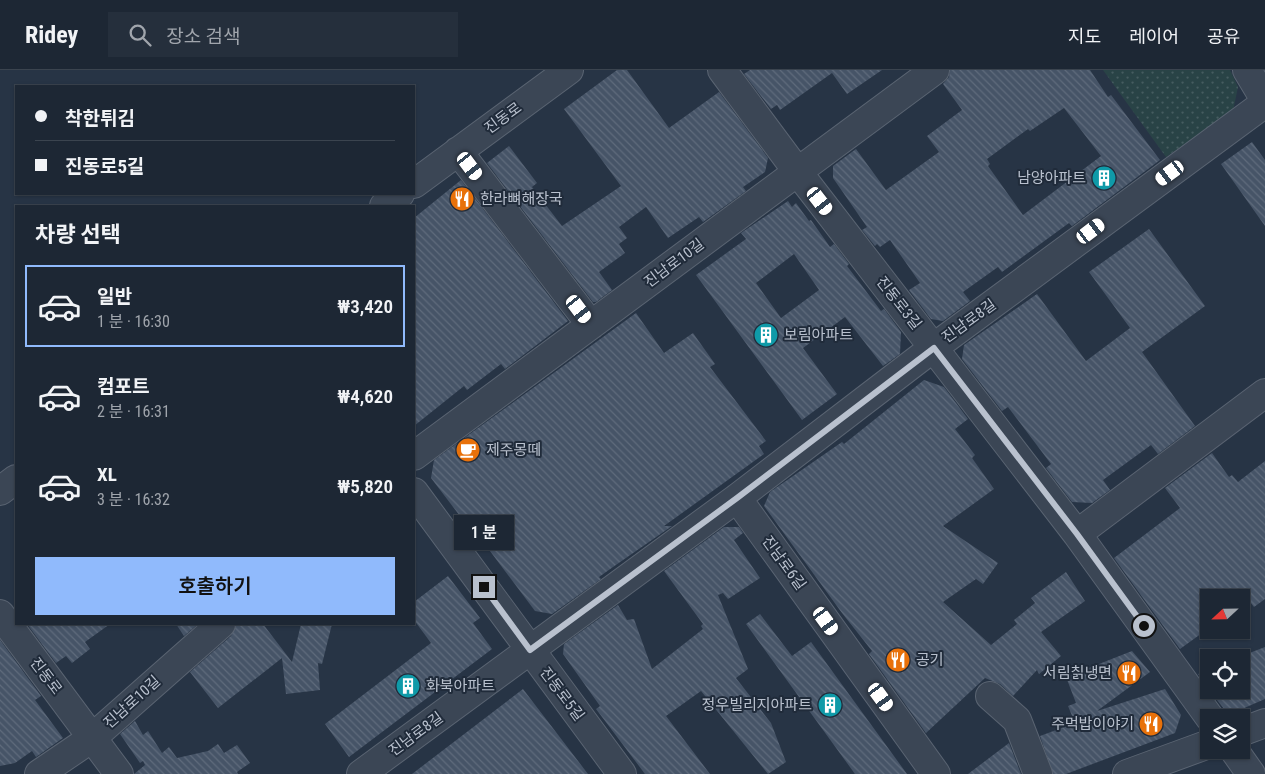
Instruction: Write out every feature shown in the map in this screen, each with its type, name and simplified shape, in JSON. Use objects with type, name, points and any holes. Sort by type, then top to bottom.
[{"type":"street","name":"진동로","points":[[415,183],[569,70]]},
{"type":"street","name":"진동로3길","points":[[722,70],[797,172],[1077,534],[1203,709]]},
{"type":"street","name":"진남로10길","points":[[415,455],[935,70]]},
{"type":"street","points":[[1247,70],[1265,102]]},
{"type":"street","name":"진남로8길","points":[[361,774],[737,498],[934,348],[1265,102]]},
{"type":"street","points":[[458,151],[591,325]]},
{"type":"street","points":[[385,205],[399,195]]},
{"type":"street","points":[[1077,534],[1265,393]]},
{"type":"street","points":[[0,491],[15,480]]},
{"type":"street","name":"진동로5길","points":[[415,493],[622,774]]},
{"type":"street","name":"진남로6길","points":[[737,498],[936,774]]},
{"type":"street","name":"진동로","points":[[0,614],[92,738]]},
{"type":"street","name":"진남로10길","points":[[39,774],[92,738],[220,625]]},
{"type":"street","points":[[990,696],[1017,720],[1038,774]]},
{"type":"street","points":[[1250,729],[1265,723]]},
{"type":"street","points":[[92,738],[119,774]]},
{"type":"street","points":[[1127,774],[1200,747]]},
{"type":"street","points":[[1240,759],[1251,774]]},
{"type":"green space","points":[[1103,70],[1230,70],[1238,87],[1233,111],[1166,157]]},
{"type":"building","points":[[617,70],[627,70],[669,128],[719,92],[768,158],[765,172],[743,187],[746,191],[703,222],[699,217],[668,238],[646,207],[619,227],[627,238],[619,244],[625,253],[599,272],[612,290],[596,302],[593,302],[487,163],[509,146],[537,183],[532,187],[562,226],[621,186],[564,109]]},
{"type":"building","points":[[750,70],[882,70],[847,94],[832,73],[780,110],[777,105],[771,109],[744,74]]},
{"type":"building","points":[[950,70],[1090,70],[1108,97],[1111,95],[1160,160],[1072,226],[1069,223],[1002,272],[998,267],[963,292],[970,301],[943,321],[931,319],[909,290],[920,283],[890,240],[880,247],[877,244],[875,246],[862,230],[867,227],[833,178],[833,166],[856,149],[886,190],[939,152],[927,136],[962,110],[943,84],[949,77]],"holes":[[[1064,108],[1101,156],[1023,215],[988,166],[990,164],[987,159],[1028,129],[1030,131]]]},
{"type":"building","points":[[1252,142],[1265,160],[1265,226],[1221,164]]},
{"type":"building","points":[[461,180],[568,321],[505,369],[501,364],[467,390],[464,386],[415,425],[415,217]]},
{"type":"building","points":[[788,201],[792,207],[796,203],[830,247],[834,244],[849,264],[847,266],[881,311],[884,309],[901,332],[900,354],[883,366],[845,317],[803,348],[837,394],[802,420],[696,275],[746,239],[741,233]],"holes":[[[794,254],[819,290],[781,318],[756,283]]]},
{"type":"building","points":[[1149,229],[1205,306],[1142,352],[1195,426],[1158,454],[1151,445],[1103,480],[1110,490],[1092,503],[1072,502],[1046,468],[1051,464],[1008,407],[1002,411],[962,359],[964,345],[1037,294],[1086,361],[1130,328],[1089,272]]},
{"type":"building","points":[[636,313],[664,353],[693,333],[715,364],[710,367],[766,441],[759,446],[764,454],[664,526],[672,526],[599,577],[601,579],[552,614],[535,611],[481,539],[479,541],[431,478],[434,460]]},
{"type":"building","points":[[924,380],[944,387],[968,419],[955,429],[975,455],[972,458],[994,489],[943,526],[998,563],[983,584],[976,579],[943,602],[991,645],[1017,624],[1014,620],[1035,603],[1031,598],[1066,572],[1085,601],[1041,632],[1061,656],[1039,674],[1037,670],[1013,696],[1000,684],[985,678],[926,733],[869,654],[872,651],[764,506],[770,492],[842,442],[844,444]]},
{"type":"building","points":[[1212,453],[1229,477],[1232,475],[1238,482],[1265,461],[1265,599],[1254,607],[1250,602],[1250,589],[1200,589],[1200,635],[1180,649],[1114,558],[1180,508],[1165,488]]},
{"type":"building","points":[[724,527],[739,527],[743,533],[734,540],[760,578],[728,599],[723,593],[718,595],[748,669],[736,678],[771,723],[786,762],[768,774],[701,691],[666,716],[710,774],[645,774],[596,709],[600,706],[563,654],[564,644],[618,605],[627,620],[634,619],[652,669],[703,629],[701,626],[703,624],[664,571]]},
{"type":"building","name":"화북아파트","points":[[448,576],[480,618],[473,623],[492,649],[349,757],[325,724],[431,643],[415,621],[415,601]]},
{"type":"building","name":"정우빌리지아파트","points":[[760,614],[792,656],[811,642],[907,774],[855,774],[746,624]]},
{"type":"building","points":[[28,625],[109,625],[85,642],[90,649],[72,663],[66,656],[56,663]]},
{"type":"building","points":[[177,625],[197,625],[184,636]]},
{"type":"building","points":[[236,625],[264,625],[292,662],[301,625],[332,625],[322,664],[318,663],[320,690],[286,694],[282,658],[218,708],[190,672],[231,636]]},
{"type":"building","points":[[0,640],[41,696],[35,700],[63,738],[36,757],[32,751],[15,763],[0,766]]},
{"type":"building","points":[[1265,647],[1265,699],[1242,709],[1224,709],[1216,699],[1250,699],[1250,653]]},
{"type":"building","points":[[1132,651],[1150,672],[1097,711],[1165,689],[1181,715],[1175,733],[1066,774],[1053,774],[1040,736],[1075,723],[1068,706],[1076,703],[1066,677]]},
{"type":"building","points":[[523,689],[588,774],[412,774]]},
{"type":"building","points":[[135,721],[143,735],[148,731],[162,753],[169,747],[177,758],[208,751],[218,744],[224,753],[237,745],[250,763],[237,772],[238,774],[134,774],[145,765],[143,761],[140,763],[120,734]]},
{"type":"building","points":[[1009,743],[1021,774],[968,774]]},
{"type":"place","name":"남양아파트","points":[[1104,178]]},
{"type":"place","name":"한라뼈해장국","points":[[462,199]]},
{"type":"place","name":"보림아파트","points":[[766,335]]},
{"type":"place","name":"제주몽떼","points":[[468,450]]},
{"type":"place","name":"공기","points":[[898,660]]},
{"type":"place","name":"서림칡냉면","points":[[1129,673]]},
{"type":"place","name":"화북아파트","points":[[408,686]]},
{"type":"place","name":"정우빌리지아파트","points":[[830,705]]},
{"type":"place","name":"주먹밥이야기","points":[[1151,724]]},
{"type":"route","points":[[484,587],[530,650],[737,498],[934,348],[1077,534],[1144,626]]}]
